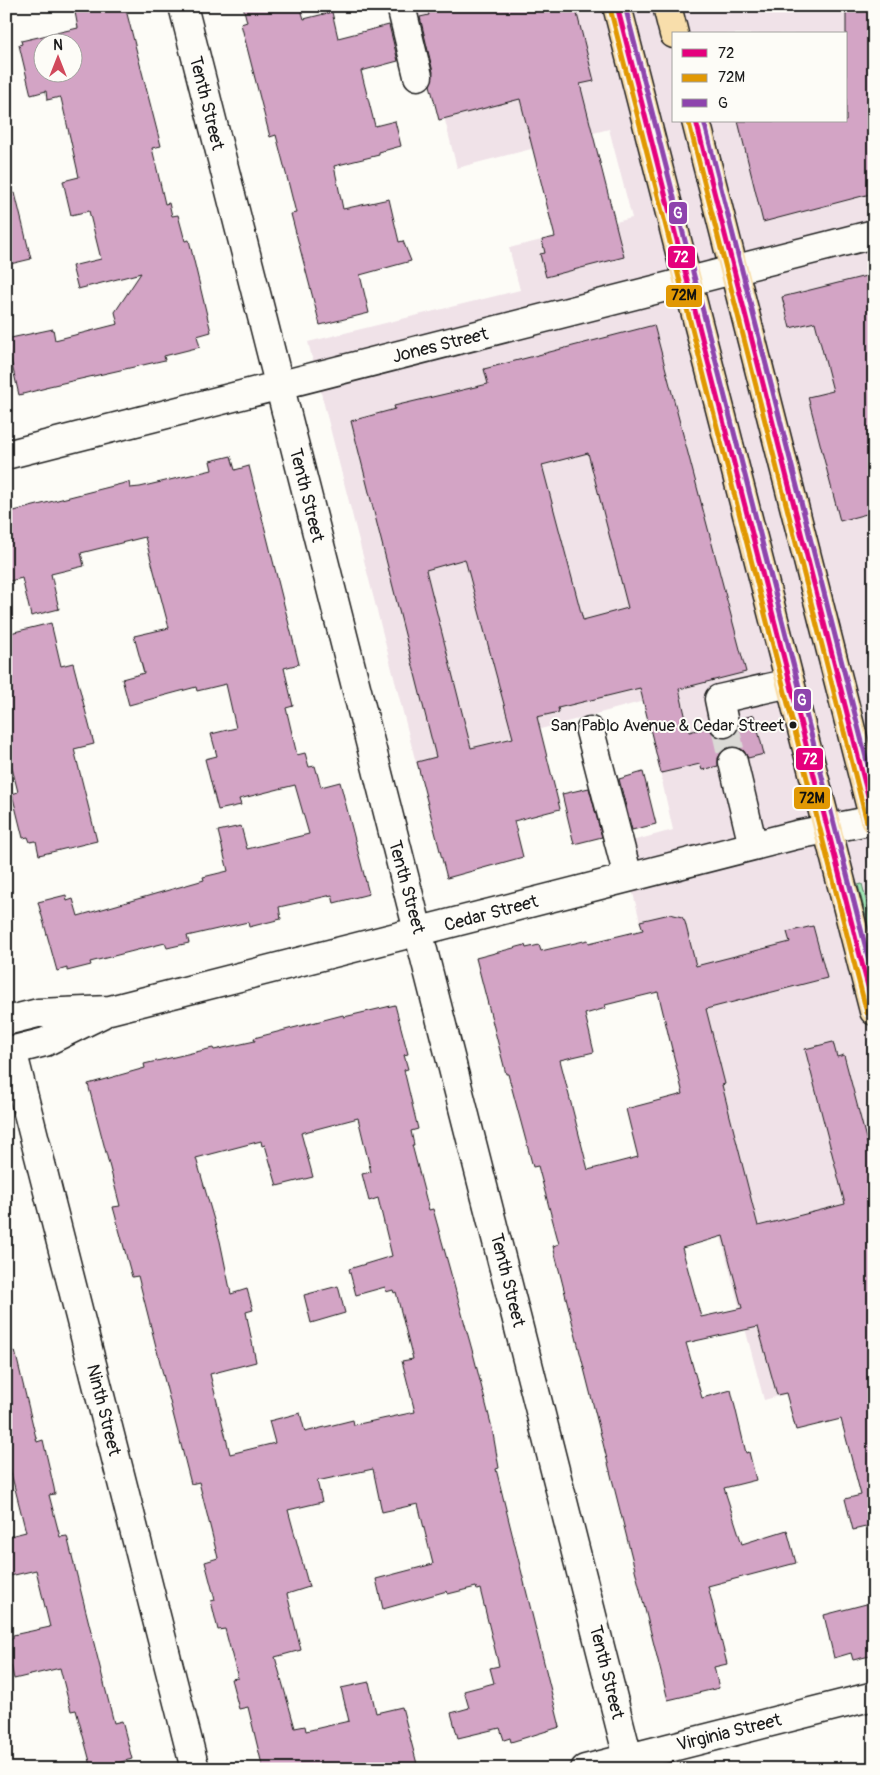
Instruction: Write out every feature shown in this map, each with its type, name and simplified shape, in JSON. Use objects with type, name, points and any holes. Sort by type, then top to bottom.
[{"type":"main road","points":[[617,6],[874,1011]]},
{"type":"main road","points":[[667,6],[674,32]]},
{"type":"main road","points":[[696,122],[874,820]]},
{"type":"street","name":"Tenth Street","points":[[183,6],[630,1763]]},
{"type":"street","points":[[401,6],[418,76]]},
{"type":"street","name":"Jones Street","points":[[6,456],[874,234]]},
{"type":"street","points":[[724,723],[719,699],[790,683]]},
{"type":"street","points":[[590,731],[628,878]]},
{"type":"street","points":[[733,762],[753,846]]},
{"type":"street","name":"Cedar Street","points":[[6,1021],[38,1013],[110,1010],[753,846],[827,828],[874,820]]},
{"type":"street","name":"Cedar Street","points":[[9,1051],[45,1042],[110,1010]]},
{"type":"street","name":"Ninth Street","points":[[9,1051],[195,1769]]},
{"type":"street","name":"Virginia Street","points":[[585,1769],[630,1763],[874,1696]]},
{"type":"shaded area","points":[[416,6],[847,6],[874,110],[874,1371],[764,1400],[674,1060],[621,844],[673,830],[644,701],[416,763],[308,342],[520,290],[509,248],[632,218],[609,129],[457,168]]},
{"type":"green space","points":[[862,884],[874,931],[874,948],[858,885]]},
{"type":"building","points":[[100,6],[125,6],[161,146],[152,148],[165,204],[169,203],[172,216],[178,215],[185,241],[189,240],[211,332],[197,336],[200,347],[164,356],[165,360],[45,387],[19,395],[6,339],[53,329],[55,340],[118,324],[115,312],[141,273],[78,289],[72,266],[101,259],[89,211],[71,215],[63,181],[79,177],[61,98],[47,100],[46,91],[31,95],[19,45],[22,44],[21,41],[32,38],[32,82],[82,82],[82,32],[60,32],[78,28],[75,12]]},
{"type":"building","points":[[243,6],[300,6],[304,19],[332,12],[338,38],[389,25],[398,61],[361,71],[375,126],[395,121],[401,146],[379,152],[379,155],[334,166],[343,209],[389,199],[399,242],[403,241],[411,261],[360,275],[369,313],[320,325],[291,214],[296,213],[276,135],[270,137],[241,24],[247,22]]},
{"type":"building","points":[[426,6],[575,6],[594,81],[580,84],[624,257],[546,277],[540,254],[545,253],[542,240],[555,237],[520,99],[439,120],[430,85],[433,72],[420,17],[429,15]]},
{"type":"building","points":[[846,6],[874,6],[874,193],[763,222],[738,122],[848,122],[848,32],[846,32]]},
{"type":"building","points":[[15,193],[31,259],[6,265],[6,195]]},
{"type":"building","points":[[874,274],[874,512],[840,521],[808,397],[833,391],[815,322],[790,328],[782,297]]},
{"type":"building","points":[[654,325],[746,672],[679,689],[689,732],[709,727],[713,734],[719,738],[728,738],[735,734],[739,728],[739,719],[754,715],[764,754],[748,758],[744,751],[738,747],[730,747],[722,751],[718,758],[718,766],[702,770],[700,764],[661,773],[640,688],[558,708],[559,712],[537,717],[560,809],[514,821],[523,857],[447,878],[417,762],[436,757],[351,421],[395,409],[394,406],[488,384],[484,369]],"holes":[[[588,453],[628,608],[583,620],[542,465]],[[465,559],[513,738],[471,748],[426,570]]]},
{"type":"building","points":[[231,456],[235,470],[249,466],[299,664],[284,668],[293,706],[286,708],[297,755],[305,753],[309,767],[315,766],[321,787],[340,782],[369,894],[334,903],[332,895],[279,907],[281,919],[249,927],[248,922],[187,936],[189,943],[167,948],[165,943],[90,962],[91,965],[67,971],[67,968],[57,971],[38,902],[66,895],[67,901],[73,899],[78,916],[204,880],[203,877],[228,871],[218,831],[241,826],[247,849],[309,834],[295,785],[239,799],[241,805],[218,810],[205,759],[217,756],[211,734],[236,728],[226,684],[197,691],[196,687],[129,705],[122,679],[144,673],[134,636],[169,628],[145,537],[81,553],[84,566],[51,574],[59,609],[31,616],[22,578],[6,582],[6,513],[129,482],[130,488],[140,487],[212,470],[210,461]]},
{"type":"building","points":[[51,623],[61,666],[73,663],[94,744],[74,749],[97,841],[39,855],[36,841],[30,842],[28,837],[23,838],[12,794],[18,792],[6,744],[6,634]]},
{"type":"building","points":[[643,772],[656,824],[632,830],[619,779]]},
{"type":"building","points":[[589,788],[602,837],[574,844],[562,794]]},
{"type":"building","points":[[670,914],[682,917],[685,922],[696,966],[790,942],[787,932],[813,926],[827,978],[706,1009],[725,1084],[722,1085],[758,1226],[845,1204],[805,1049],[833,1042],[837,1057],[844,1055],[874,1169],[874,1525],[853,1530],[845,1499],[861,1495],[841,1419],[796,1430],[786,1393],[777,1395],[758,1327],[686,1343],[702,1398],[731,1390],[746,1453],[749,1452],[756,1480],[724,1488],[742,1544],[787,1530],[796,1563],[708,1586],[727,1664],[714,1667],[719,1688],[668,1700],[553,1246],[559,1244],[538,1166],[533,1167],[508,1074],[506,1074],[476,958],[525,945],[526,948],[539,945],[541,951],[588,940],[589,943],[643,930],[640,921]],"holes":[[[658,992],[683,1094],[626,1109],[638,1157],[588,1170],[560,1060],[594,1052],[585,1014],[606,1008],[605,1005]],[[723,1236],[742,1308],[701,1317],[682,1248]]]},
{"type":"building","points":[[395,1005],[408,1054],[404,1055],[408,1069],[404,1070],[418,1129],[411,1131],[414,1145],[412,1145],[429,1210],[433,1209],[474,1357],[492,1428],[499,1468],[496,1469],[560,1727],[511,1742],[510,1738],[504,1740],[500,1728],[458,1738],[451,1713],[469,1708],[464,1691],[494,1683],[490,1668],[499,1666],[480,1589],[477,1590],[476,1587],[448,1594],[447,1591],[383,1609],[376,1579],[433,1564],[418,1504],[382,1512],[373,1469],[317,1481],[322,1502],[288,1510],[309,1587],[287,1594],[301,1650],[275,1657],[295,1728],[305,1726],[306,1731],[349,1721],[341,1688],[369,1682],[376,1713],[402,1707],[417,1764],[403,1769],[263,1769],[248,1707],[239,1709],[231,1679],[238,1678],[225,1629],[218,1630],[211,1601],[215,1600],[205,1562],[218,1558],[199,1482],[191,1484],[138,1276],[132,1277],[113,1207],[120,1206],[88,1084],[145,1068],[144,1064],[213,1048],[214,1050],[255,1041],[254,1038],[343,1015],[344,1017]],"holes":[[[358,1118],[371,1172],[362,1174],[369,1201],[378,1198],[392,1256],[349,1269],[356,1295],[385,1287],[386,1292],[393,1290],[394,1293],[396,1292],[413,1359],[402,1361],[415,1412],[354,1425],[353,1420],[305,1432],[300,1413],[269,1421],[275,1443],[230,1454],[210,1374],[256,1362],[246,1312],[253,1310],[247,1289],[231,1294],[220,1241],[196,1158],[261,1141],[262,1146],[265,1145],[277,1186],[313,1177],[301,1133]]]},
{"type":"building","points":[[338,1286],[345,1313],[311,1323],[304,1295]]},
{"type":"building","points":[[15,1351],[37,1442],[43,1440],[55,1494],[49,1495],[60,1537],[67,1536],[114,1723],[122,1721],[132,1759],[95,1769],[92,1769],[76,1710],[71,1711],[60,1668],[14,1679],[11,1665],[6,1666],[6,1639],[13,1638],[13,1635],[50,1627],[36,1570],[6,1577],[6,1537],[26,1532],[10,1469],[6,1470],[6,1352]]},
{"type":"building","points":[[874,1602],[874,1655],[853,1660],[851,1653],[834,1658],[824,1615]]},
{"type":"tunnel","points":[[724,723],[733,762]]},
{"type":"transit line","name":"72","points":[[617,6],[874,1010]]},
{"type":"transit line","name":"G","points":[[625,6],[874,980]]},
{"type":"transit line","name":"72M","points":[[610,8],[867,1013]]},
{"type":"transit line","name":"72","points":[[696,122],[874,819]]},
{"type":"transit line","name":"G","points":[[704,122],[874,789]]},
{"type":"transit line","name":"72M","points":[[689,123],[867,822]]},
{"type":"place","name":"San Pablo Avenue & Cedar Street","points":[[793,725]]}]
